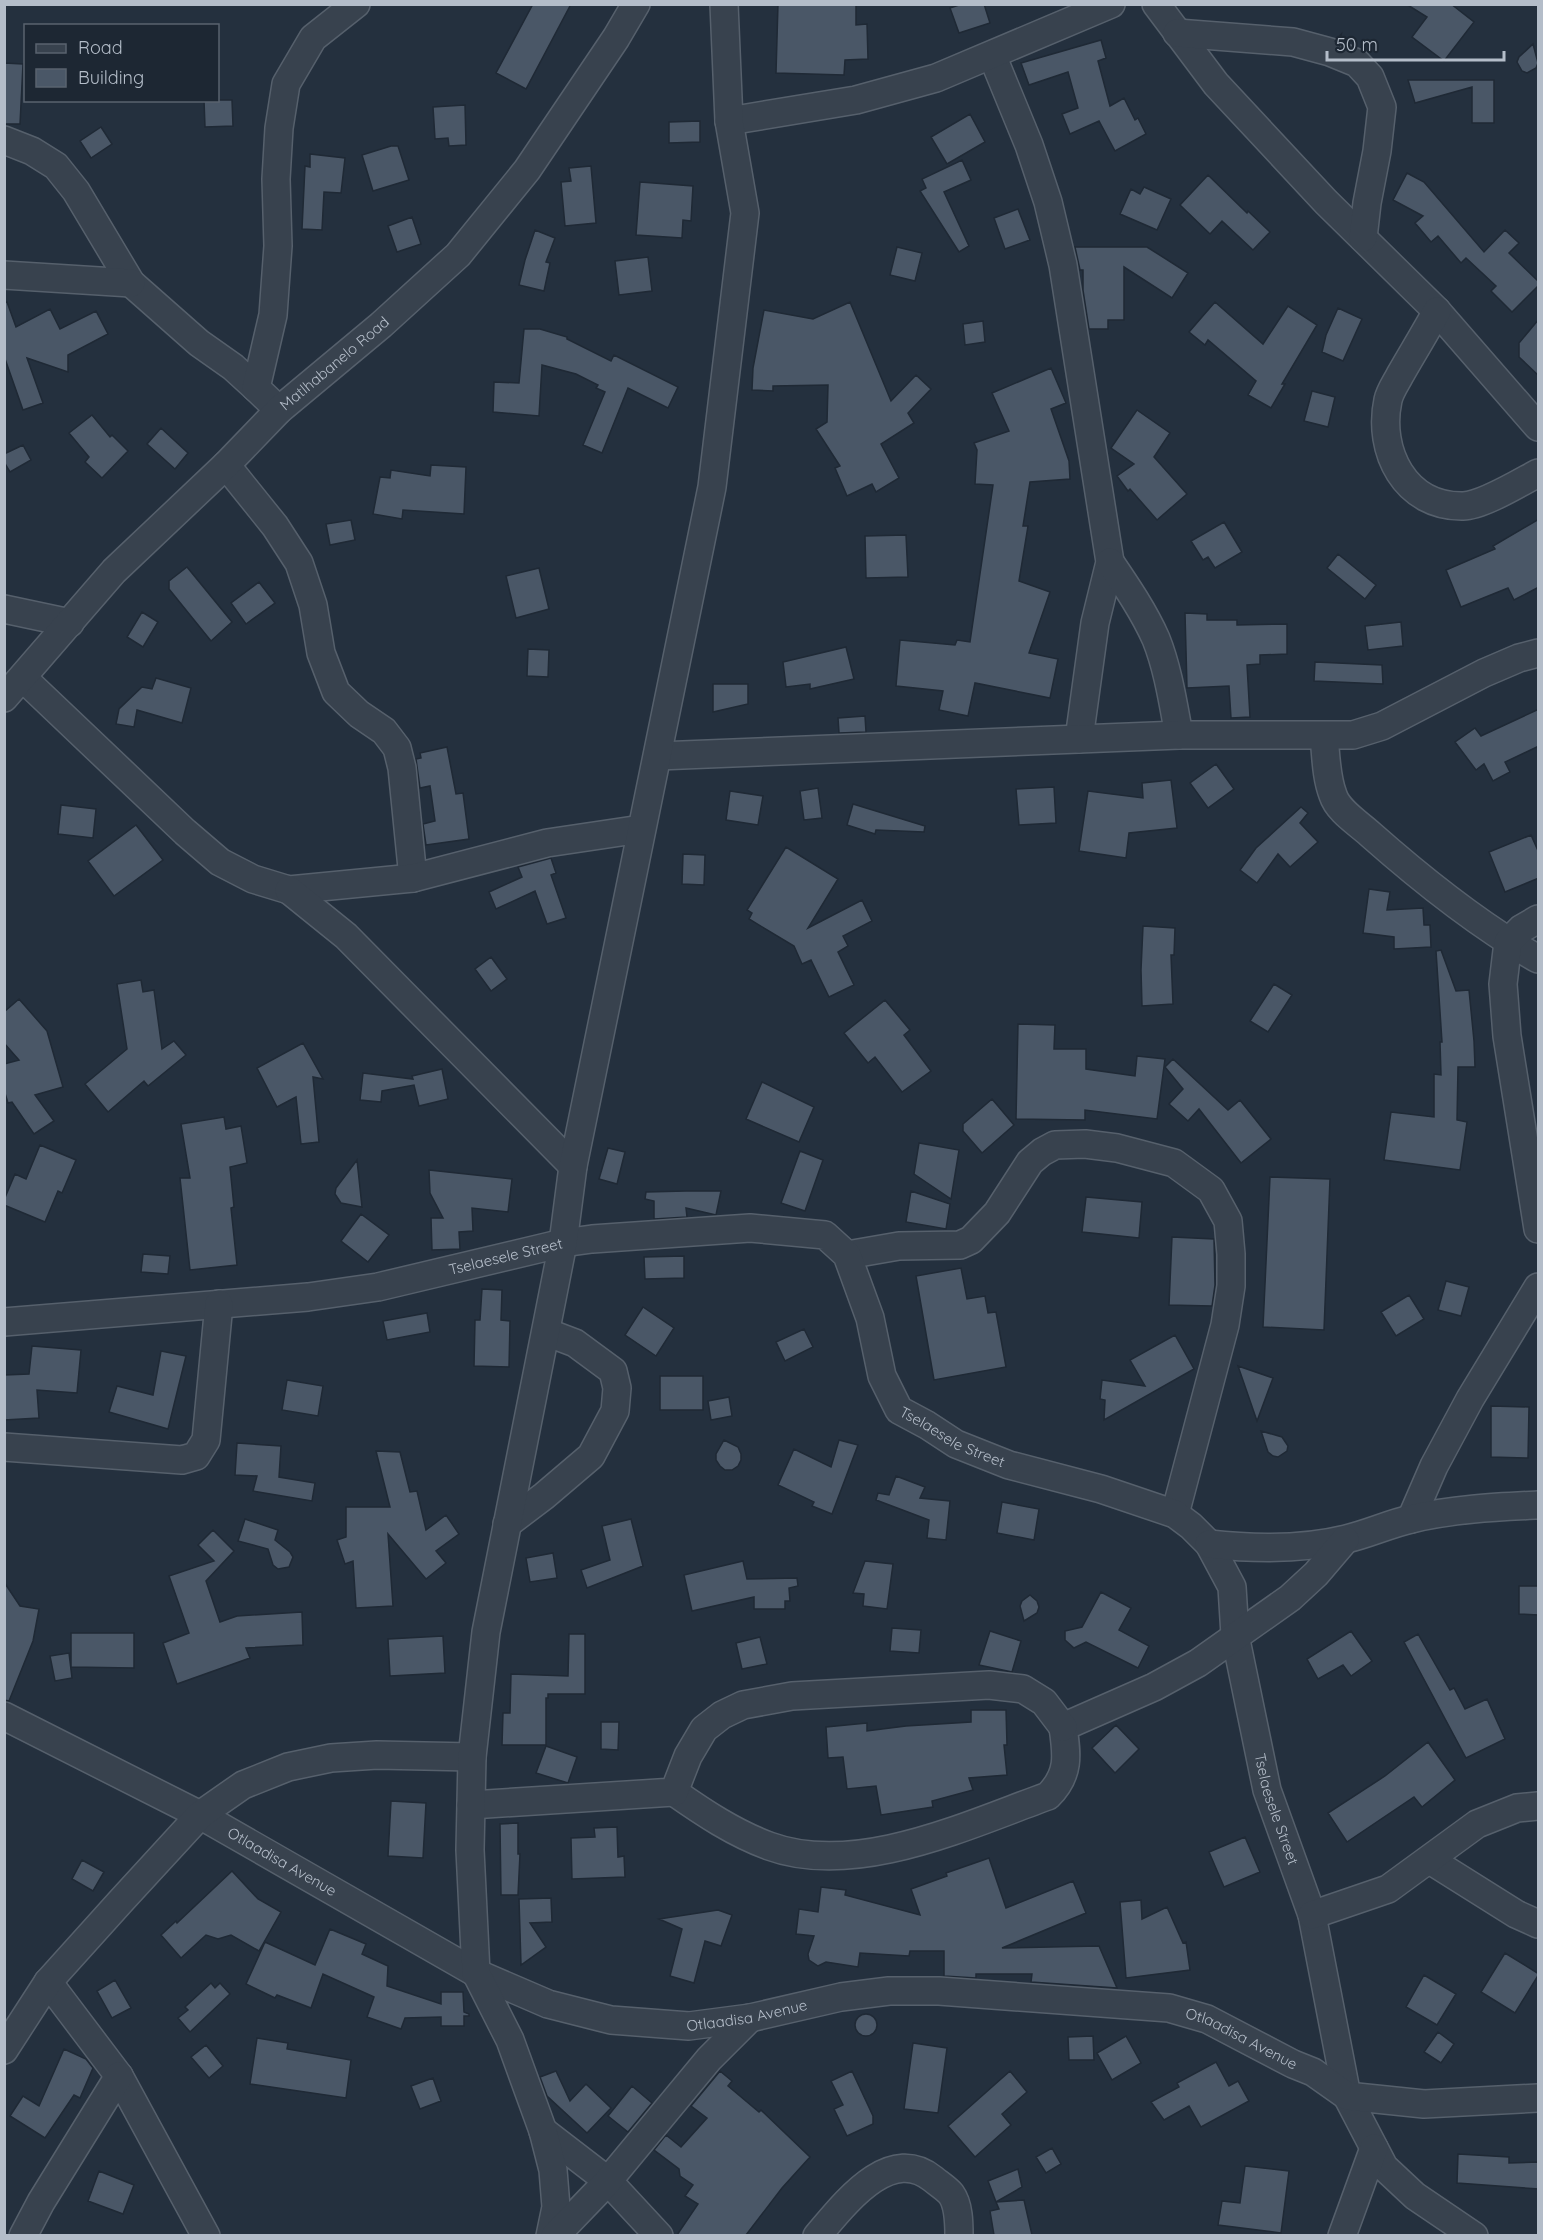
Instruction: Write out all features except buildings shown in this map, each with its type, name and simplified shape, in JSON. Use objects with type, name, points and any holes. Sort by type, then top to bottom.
[{"type":"street","points":[[256,388],[273,315],[278,246],[276,179],[279,128],[286,84],[313,38],[356,4]]},
{"type":"street","name":"Matlhabanelo Road","points":[[4,698],[114,571],[226,465],[279,410],[381,325],[466,246],[527,170],[616,38],[636,4]]},
{"type":"street","points":[[553,2235],[556,2207],[553,2170],[543,2131],[510,2040],[476,1973],[470,1851],[472,1757],[486,1632],[563,1243],[573,1166],[712,488],[745,213],[729,120],[723,4]]},
{"type":"street","points":[[729,120],[856,100],[936,78],[1111,4]]},
{"type":"street","points":[[1156,4],[1216,84],[1363,238],[1437,311],[1539,427]]},
{"type":"street","points":[[1177,33],[1293,42],[1330,52],[1357,63],[1370,76],[1382,106],[1363,238]]},
{"type":"street","points":[[992,55],[1029,145],[1048,202],[1063,265],[1110,562],[1095,623],[1078,739]]},
{"type":"street","points":[[4,140],[32,151],[56,166],[76,191],[131,283],[199,343],[233,367],[279,410]]},
{"type":"street","points":[[4,275],[131,283]]},
{"type":"street","points":[[1437,311],[1388,397],[1385,428],[1390,458],[1413,490],[1440,504],[1448,505],[1465,506],[1503,492],[1539,473]]},
{"type":"street","points":[[226,465],[275,526],[299,563],[314,605],[321,653],[336,692],[358,714],[384,731],[397,748],[402,768],[413,878]]},
{"type":"street","points":[[1110,562],[1133,596],[1156,640],[1171,690],[1179,735]]},
{"type":"street","points":[[4,609],[70,623]]},
{"type":"street","points":[[658,756],[1179,735],[1353,735],[1382,726],[1484,672],[1519,658],[1539,653]]},
{"type":"street","points":[[23,678],[184,831],[220,862],[253,879],[289,890],[346,936],[573,1166]]},
{"type":"street","points":[[1324,736],[1333,797],[1345,812],[1414,873],[1508,942],[1539,959]]},
{"type":"street","points":[[289,890],[413,878],[547,843],[641,829]]},
{"type":"street","points":[[1539,919],[1521,929],[1508,942],[1503,984],[1507,1036],[1527,1081],[1529,1178],[1539,1229]]},
{"type":"street","points":[[847,1255],[899,1246],[960,1245],[971,1240],[997,1213],[1030,1162],[1055,1145],[1085,1144],[1117,1148],[1174,1163],[1211,1190],[1228,1221],[1231,1286],[1225,1324],[1175,1514]]},
{"type":"street","name":"Tselaesele Street","points":[[4,1322],[308,1297],[378,1287],[563,1243],[592,1239],[750,1228],[825,1235],[847,1255],[870,1318],[882,1376],[899,1410],[956,1444],[1009,1465],[1101,1489],[1175,1514],[1209,1544],[1232,1587],[1234,1635],[1267,1790],[1312,1915],[1347,2096],[1384,2167],[1415,2196],[1474,2235]]},
{"type":"street","points":[[1411,1519],[1434,1466],[1470,1398],[1539,1287]]},
{"type":"street","points":[[4,1447],[182,1460],[196,1456],[206,1440],[219,1304]]},
{"type":"street","points":[[507,1524],[591,1456],[615,1411],[617,1388],[613,1371],[575,1343],[546,1332]]},
{"type":"street","points":[[1209,1544],[1253,1549],[1300,1546],[1345,1540],[1411,1519],[1460,1511],[1539,1505]]},
{"type":"street","points":[[1063,1727],[1154,1687],[1198,1663],[1234,1635],[1290,1598],[1316,1574],[1345,1540]]},
{"type":"street","points":[[471,1805],[674,1792],[718,1823],[771,1847],[815,1856],[862,1855],[916,1843],[1048,1796],[1058,1787],[1066,1762],[1063,1727],[1044,1702],[1023,1689],[1000,1686],[946,1686],[792,1696],[743,1705],[722,1715],[704,1729],[688,1756],[674,1792]]},
{"type":"street","name":"Otlaadisa Avenue","points":[[4,1716],[200,1815],[476,1973],[548,2004],[611,2020],[688,2026],[750,2018],[841,1997],[889,1991],[939,1991],[1170,2008],[1207,2019],[1313,2072],[1347,2096],[1424,2104],[1539,2098]]},
{"type":"street","points":[[6,2042],[48,1982],[200,1815],[243,1785],[288,1767],[331,1758],[376,1755],[472,1757]]},
{"type":"street","points":[[1312,1915],[1388,1889],[1477,1824],[1517,1808],[1539,1806]]},
{"type":"street","points":[[1430,1860],[1516,1914],[1539,1924]]},
{"type":"street","points":[[48,1982],[119,2076],[206,2235]]},
{"type":"street","points":[[553,2235],[608,2181],[709,2059],[750,2018]]},
{"type":"street","points":[[23,2235],[119,2076]]},
{"type":"street","points":[[543,2131],[608,2181],[659,2235]]},
{"type":"street","points":[[1342,2235],[1374,2148]]},
{"type":"street","points":[[817,2235],[874,2177],[900,2168],[925,2172],[952,2194],[958,2217],[959,2235]]}]
